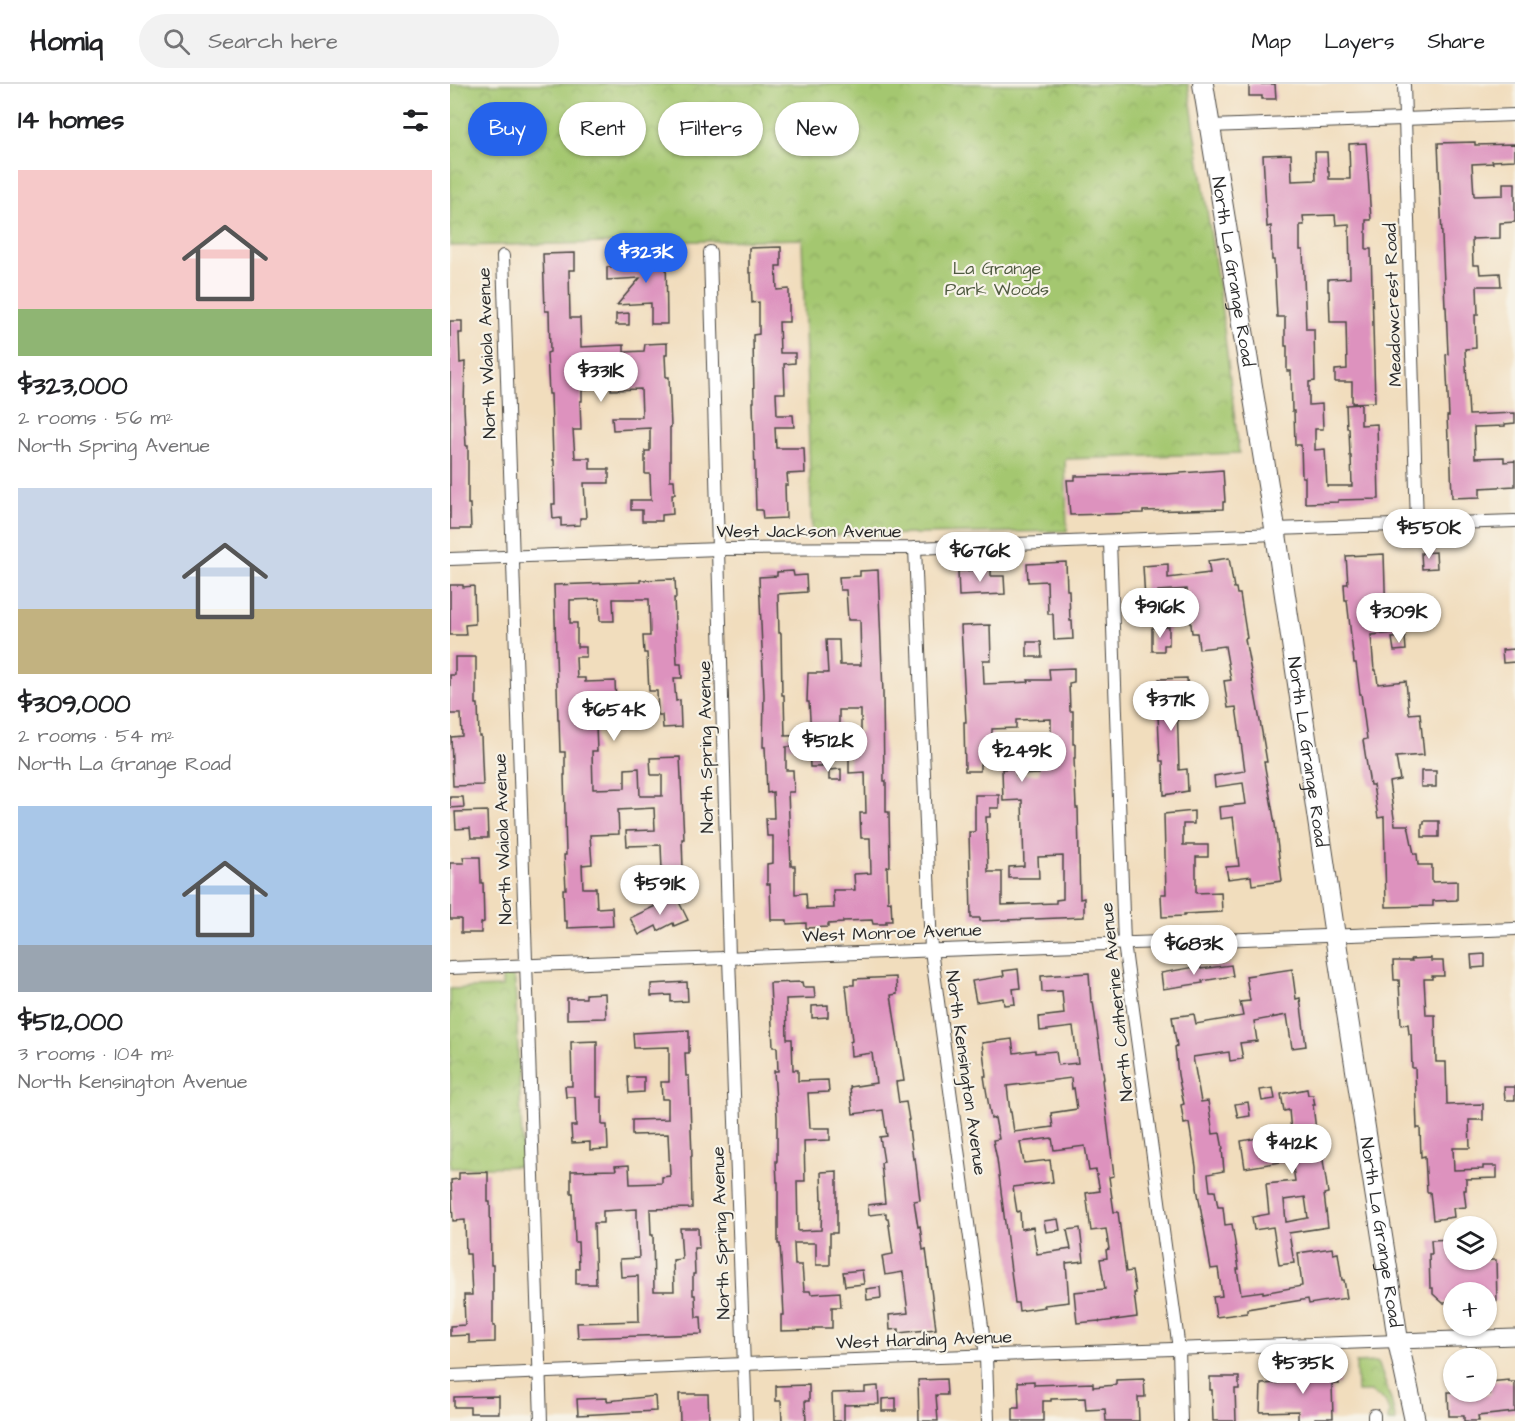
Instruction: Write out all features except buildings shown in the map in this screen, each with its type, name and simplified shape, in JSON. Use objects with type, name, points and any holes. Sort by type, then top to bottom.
[{"type":"main road","name":"North La Grange Road","points":[[1203,84],[1275,532],[1398,1341],[1415,1421]]},
{"type":"street","name":"Meadowcrest Road","points":[[1404,84],[1417,524]]},
{"type":"street","points":[[1210,126],[1515,115]]},
{"type":"street","name":"North Spring Avenue","points":[[710,252],[729,958],[746,1421]]},
{"type":"street","name":"North Waiola Avenue","points":[[503,256],[541,1421]]},
{"type":"street","name":"West Jackson Avenue","points":[[450,559],[719,549],[915,548],[1515,521]]},
{"type":"street","name":"North Catherine Avenue","points":[[1110,541],[1124,943],[1179,1349],[1181,1421]]},
{"type":"street","name":"North Kensington Avenue","points":[[915,548],[931,950],[986,1356],[988,1421]]},
{"type":"street","name":"West Monroe Avenue","points":[[450,968],[1515,929]]},
{"type":"street","points":[[1398,1341],[1515,1337]]},
{"type":"street","name":"West Harding Avenue","points":[[450,1376],[1398,1341]]},
{"type":"green space","name":"La Grange Park Woods","points":[[450,84],[1188,84],[1220,296],[1239,453],[1065,459],[1067,531],[812,536],[802,239],[450,246]]},
{"type":"green space","points":[[508,974],[515,981],[523,1166],[450,1168],[450,989],[502,987],[502,975]]},
{"type":"green space","points":[[1378,1362],[1396,1421],[1388,1421],[1389,1411],[1385,1401],[1371,1392],[1357,1392],[1356,1363]]}]
